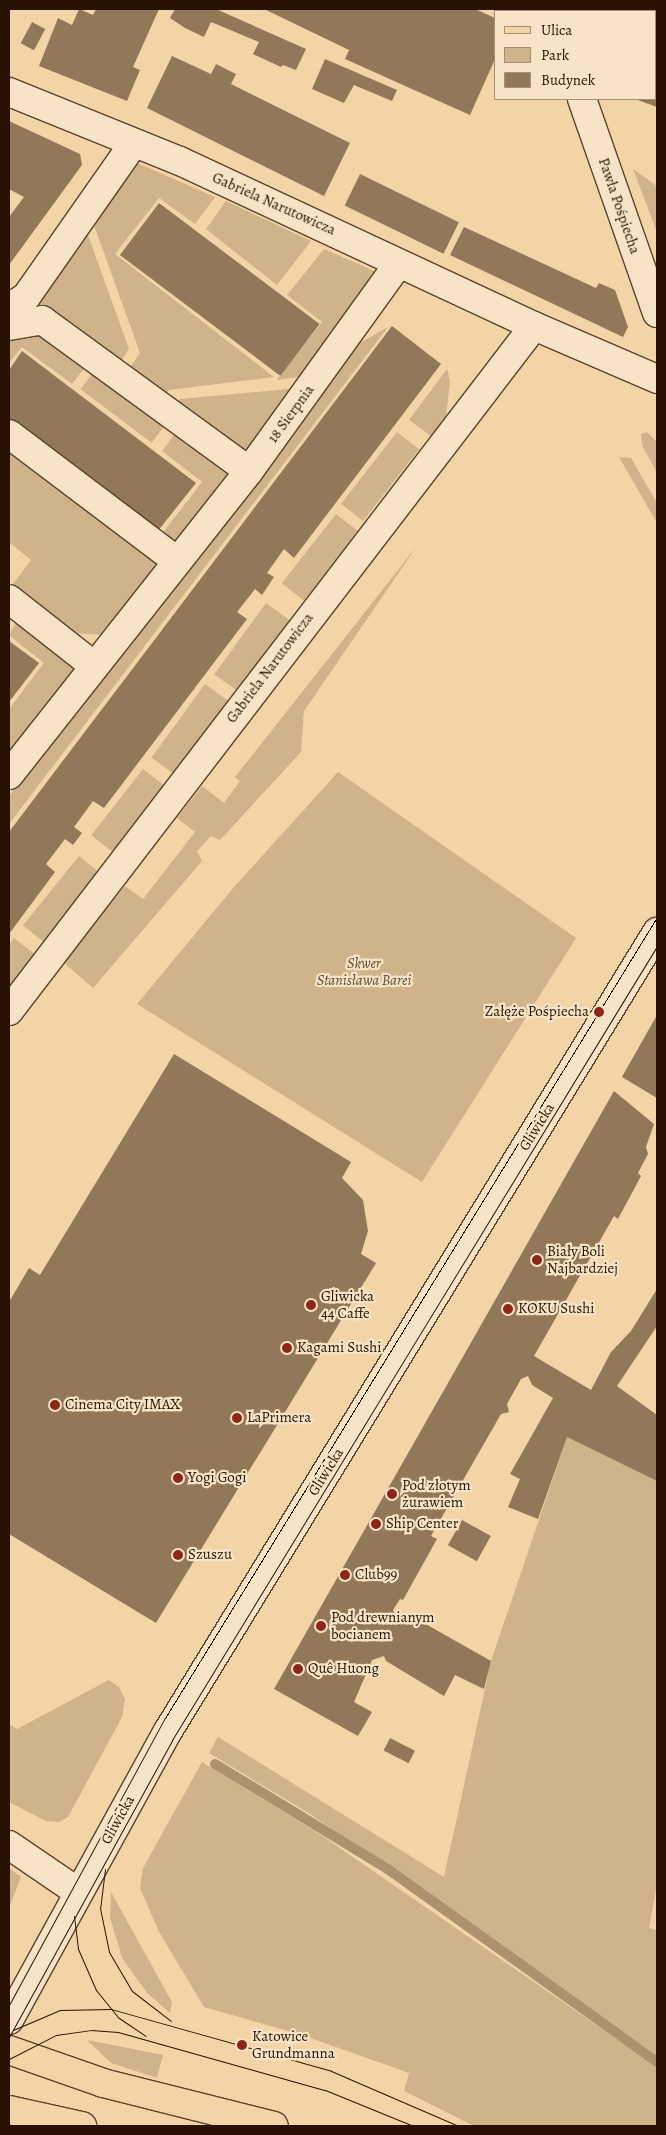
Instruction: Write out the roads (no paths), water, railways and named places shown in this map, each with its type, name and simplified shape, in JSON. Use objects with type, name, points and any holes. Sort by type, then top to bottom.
[{"type":"main road","points":[[9,2050],[103,2083],[274,2126]]},
{"type":"main road","points":[[9,2110],[82,2126]]},
{"type":"street","name":"Gabriela Narutowicza","points":[[9,92],[134,143],[399,262],[534,326],[657,379]]},
{"type":"street","name":"Pawła Pośpiecha","points":[[582,100],[657,313]]},
{"type":"street","points":[[9,308],[26,297],[134,143]]},
{"type":"street","name":"18 Sierpnia","points":[[9,776],[249,471],[399,262]]},
{"type":"street","points":[[9,326],[42,320],[249,471]]},
{"type":"street","name":"Gabriela Narutowicza","points":[[9,1010],[534,326]]},
{"type":"street","points":[[9,434],[177,561]]},
{"type":"street","points":[[9,598],[94,666]]},
{"type":"street","name":"Gliwicka","points":[[9,2020],[78,1892],[238,1616],[657,932]]},
{"type":"street","points":[[9,1845],[78,1892]]},
{"type":"waterway","points":[[215,1764],[389,1870],[657,2062]]},
{"type":"tram line","points":[[9,2005],[165,1718],[657,917]]},
{"type":"tram line","points":[[9,2037],[172,1740],[657,946]]},
{"type":"tram line","points":[[105,1869],[100,1908],[109,1952],[132,1991],[171,2021]]},
{"type":"tram line","points":[[74,1916],[78,1949],[96,1990],[119,2018],[146,2036]]},
{"type":"tram line","points":[[13,2030],[60,2010],[111,2009],[331,2071],[459,2126]]},
{"type":"tram line","points":[[9,2059],[56,2035],[91,2030],[118,2032],[325,2090],[413,2126]]},
{"type":"place","name":"Załęże Pośpiecha","points":[[599,1012]]},
{"type":"place","name":"Biały Boli Najbardziej","points":[[537,1260]]},
{"type":"place","name":"Gliwicka 44 Caffe","points":[[311,1305]]},
{"type":"place","name":"KOKU Sushi","points":[[508,1309]]},
{"type":"place","name":"Kagami Sushi","points":[[287,1348]]},
{"type":"place","name":"Cinema City IMAX","points":[[55,1405]]},
{"type":"place","name":"LaPrimera","points":[[237,1418]]},
{"type":"place","name":"Yogi Gogi","points":[[178,1478]]},
{"type":"place","name":"Pod złotym żurawiem","points":[[392,1494]]},
{"type":"place","name":"Ship Center","points":[[376,1524]]},
{"type":"place","name":"Szuszu","points":[[178,1555]]},
{"type":"place","name":"Club99","points":[[345,1575]]},
{"type":"place","name":"Pod drewnianym bocianem","points":[[321,1626]]},
{"type":"place","name":"Quê Huong","points":[[298,1669]]},
{"type":"place","name":"Katowice Grundmanna","points":[[242,2045]]},
{"type":"park label","name":"Skwer Stanisława Barei","points":[[364,972]]}]
